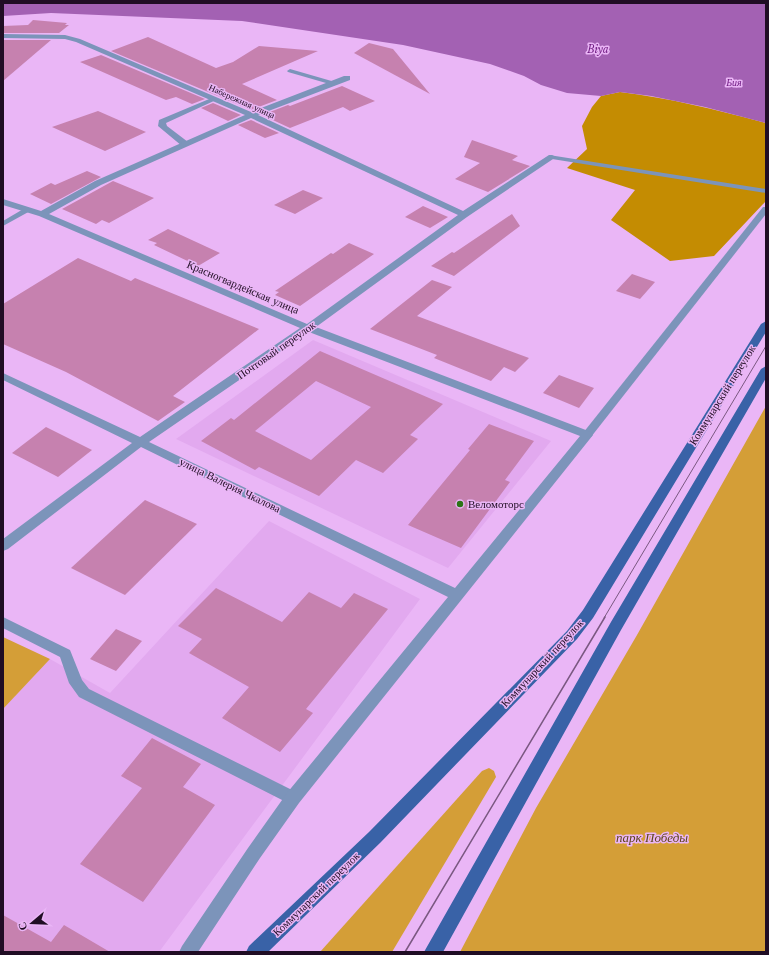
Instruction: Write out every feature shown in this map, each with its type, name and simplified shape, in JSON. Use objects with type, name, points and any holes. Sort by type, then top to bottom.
[{"type":"main road","name":"Коммунарский переулок","points":[[255,952],[375,837],[572,635],[588,614],[766,324]]},
{"type":"main road","points":[[433,952],[616,626],[766,369]]},
{"type":"street","name":"Набережная улица","points":[[3,36],[72,38],[251,115],[464,215]]},
{"type":"street","points":[[42,214],[98,183],[185,144],[251,115],[347,78]]},
{"type":"street","name":"Почтовый переулок","points":[[3,546],[141,442],[308,328],[464,215],[552,157]]},
{"type":"street","name":"Красногвардейская улица","points":[[3,202],[42,214],[308,328],[587,435]]},
{"type":"street","name":"улица Валерия Чкалова","points":[[3,376],[457,595]]},
{"type":"street","points":[[188,952],[254,853],[293,798],[587,435]]},
{"type":"lane","points":[[290,71],[333,83]]},
{"type":"lane","points":[[185,144],[164,128],[162,126],[162,122],[214,99]]},
{"type":"lane","points":[[552,157],[766,191]]},
{"type":"lane","points":[[3,224],[28,210]]},
{"type":"lane","points":[[587,435],[766,210]]},
{"type":"lane","points":[[3,622],[65,654],[76,684],[84,693],[293,798]]},
{"type":"shaded area","points":[[620,92],[693,105],[766,123],[766,201],[714,256],[670,261],[611,220],[635,190],[567,168],[587,149],[582,126],[592,107],[601,96]]},
{"type":"shaded area","points":[[313,340],[551,441],[448,568],[176,439]]},
{"type":"shaded area","points":[[269,521],[420,599],[159,952],[3,952],[3,709],[50,659],[110,693]]},
{"type":"green space","name":"парк Победы","points":[[766,406],[766,952],[460,952],[536,808],[637,635]]},
{"type":"green space","points":[[3,637],[50,659],[3,709]]},
{"type":"green space","points":[[489,768],[494,771],[496,777],[392,952],[320,952],[482,771]]},
{"type":"water","name":"Biya","points":[[3,3],[766,3],[766,123],[705,107],[651,96],[620,92],[601,96],[567,93],[541,85],[524,76],[490,64],[403,45],[242,21],[51,13],[3,16]]},
{"type":"building","points":[[33,20],[67,23],[65,25],[69,25],[59,33],[3,33],[3,26],[28,25]]},
{"type":"building","points":[[148,37],[216,68],[233,62],[259,46],[318,51],[242,84],[277,100],[251,110],[111,51]]},
{"type":"building","points":[[3,40],[51,40],[3,81]]},
{"type":"building","points":[[369,43],[393,49],[430,94],[354,53]]},
{"type":"building","points":[[101,55],[205,99],[192,104],[176,97],[166,100],[80,62]]},
{"type":"building","points":[[342,86],[375,101],[350,111],[343,107],[290,128],[262,115],[288,105],[290,106]]},
{"type":"building","points":[[213,103],[241,115],[228,121],[201,108]]},
{"type":"building","points":[[98,111],[146,132],[105,151],[52,127]]},
{"type":"building","points":[[251,120],[279,133],[265,138],[238,125]]},
{"type":"building","points":[[472,140],[518,156],[512,160],[530,166],[488,192],[455,179],[480,163],[464,157]]},
{"type":"building","points":[[87,171],[101,177],[51,204],[30,194],[51,183],[55,185]]},
{"type":"building","points":[[113,181],[154,198],[109,223],[102,220],[96,224],[62,209]]},
{"type":"building","points":[[303,190],[323,198],[295,214],[274,205]]},
{"type":"building","points":[[423,206],[448,217],[430,228],[405,217]]},
{"type":"building","points":[[512,214],[520,226],[454,276],[431,266],[452,252],[454,253]]},
{"type":"building","points":[[168,229],[220,253],[198,266],[154,245],[157,243],[148,240]]},
{"type":"building","points":[[349,243],[374,254],[300,306],[275,295],[279,292],[275,291],[331,253],[333,254]]},
{"type":"building","points":[[78,258],[131,281],[135,278],[259,329],[173,396],[185,402],[158,421],[66,372],[3,344],[3,304]]},
{"type":"building","points":[[632,274],[655,282],[640,299],[616,291]]},
{"type":"building","points":[[432,280],[452,287],[417,316],[529,358],[515,372],[504,367],[491,381],[434,358],[437,355],[370,329]]},
{"type":"building","points":[[320,351],[443,404],[410,435],[418,439],[383,473],[356,460],[319,496],[259,467],[255,470],[201,441],[231,418],[234,420]],"holes":[[[316,381],[371,407],[311,460],[255,431]]]},
{"type":"building","points":[[559,375],[594,388],[579,408],[543,393]]},
{"type":"building","name":"Веломоторс","points":[[489,424],[534,441],[505,480],[510,482],[461,548],[408,525],[470,450],[468,449]]},
{"type":"building","points":[[46,427],[92,450],[58,477],[12,453]]},
{"type":"building","points":[[145,500],[197,524],[125,595],[71,568]]},
{"type":"building","points":[[216,588],[282,622],[309,592],[341,608],[354,593],[388,609],[306,709],[313,713],[280,752],[222,718],[249,687],[189,653],[202,639],[178,626]]},
{"type":"building","points":[[116,629],[142,641],[116,671],[90,659]]},
{"type":"building","points":[[152,738],[201,764],[183,787],[215,805],[143,902],[80,864],[142,788],[121,776]]},
{"type":"building","points":[[3,915],[51,942],[64,925],[110,952],[3,952]]},
{"type":"tram line","points":[[604,618],[766,346]]},
{"type":"tram line","points":[[405,952],[605,617]]},
{"type":"place","name":"Веломоторс","points":[[460,504]]},
{"type":"water label","name":"Бия","points":[[734,82]]}]
